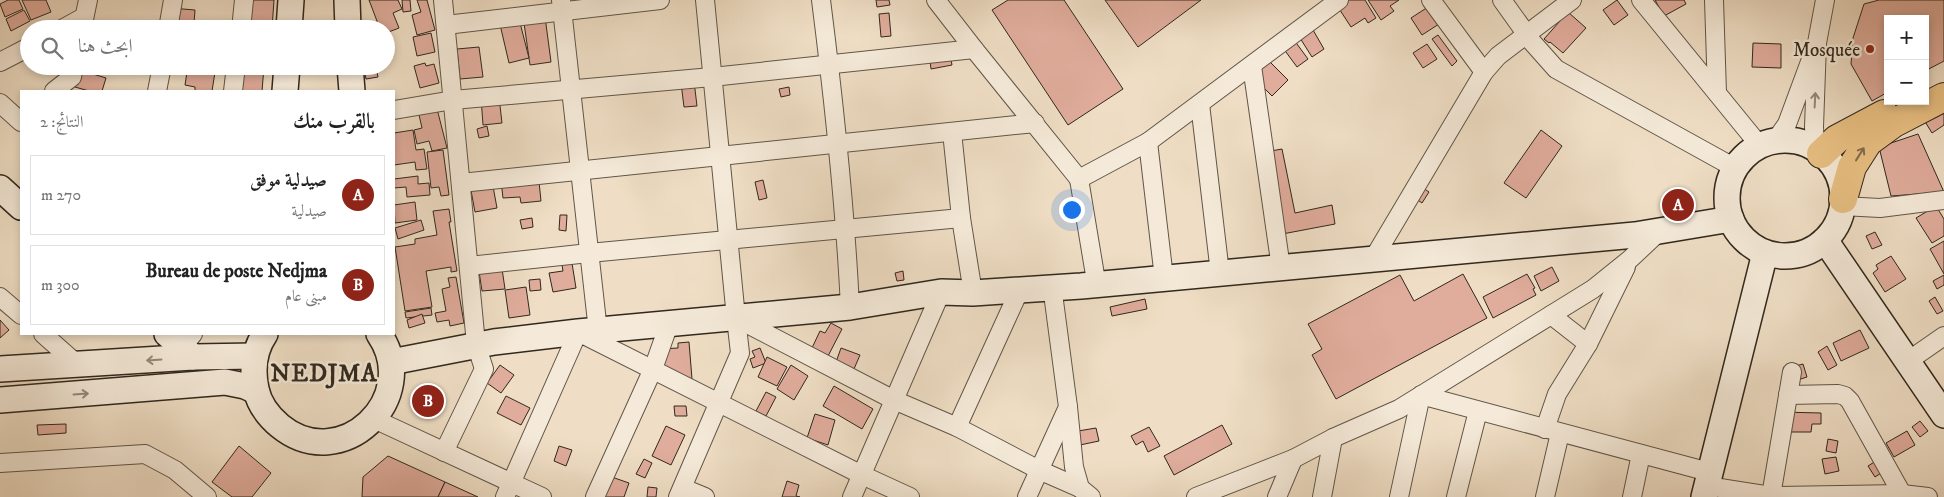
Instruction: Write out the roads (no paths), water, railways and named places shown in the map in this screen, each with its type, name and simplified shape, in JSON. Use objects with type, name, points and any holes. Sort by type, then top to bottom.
[{"type":"highway","points":[[1929,90],[1944,81]]},
{"type":"highway","points":[[1843,202],[1852,167],[1868,142],[1894,123],[1944,97]]},
{"type":"highway","points":[[1818,151],[1900,105]]},
{"type":"street","points":[[170,20],[173,0]]},
{"type":"street","points":[[242,20],[244,0]]},
{"type":"street","points":[[290,20],[291,0]]},
{"type":"street","points":[[347,0],[348,20]]},
{"type":"street","points":[[443,0],[476,344],[484,369],[444,452]]},
{"type":"street","points":[[446,25],[561,6],[660,0]]},
{"type":"street","points":[[704,0],[740,353],[681,492],[705,497]]},
{"type":"street","points":[[821,0],[838,144],[846,229],[850,307]]},
{"type":"street","points":[[936,0],[1080,179],[1095,275],[1099,284]]},
{"type":"street","points":[[1080,179],[1148,142],[1339,0]]},
{"type":"street","points":[[1431,0],[1484,72]]},
{"type":"street","points":[[1502,0],[1526,34],[1556,69],[1736,168]]},
{"type":"street","points":[[1373,259],[1484,72],[1498,56],[1572,0]]},
{"type":"street","points":[[1641,0],[1717,93],[1767,143]]},
{"type":"street","points":[[1714,0],[1717,93]]},
{"type":"street","points":[[1818,151],[1814,127],[1817,43],[1825,0]]},
{"type":"street","points":[[508,490],[588,331],[588,253],[561,6]]},
{"type":"street","points":[[1767,143],[1790,140],[1803,143],[1818,151],[1830,162],[1840,179],[1843,202],[1841,214],[1835,228],[1825,240],[1812,250],[1797,255],[1781,256],[1765,252],[1751,245],[1740,234],[1732,219],[1727,202],[1729,185],[1736,168],[1746,155],[1767,143],[1787,124],[1817,43]]},
{"type":"street","points":[[395,110],[453,100],[712,77],[974,49]]},
{"type":"street","points":[[0,62],[20,52]]},
{"type":"street","points":[[1252,66],[1281,268]]},
{"type":"street","points":[[55,90],[72,75]]},
{"type":"street","points":[[157,90],[160,75]]},
{"type":"street","points":[[233,90],[235,75]]},
{"type":"street","points":[[285,90],[286,75]]},
{"type":"street","points":[[351,75],[352,90]]},
{"type":"street","points":[[0,103],[20,119]]},
{"type":"street","points":[[1200,104],[1220,273]]},
{"type":"street","points":[[461,183],[1036,123]]},
{"type":"street","points":[[952,132],[961,218],[973,292]]},
{"type":"street","points":[[1148,142],[1164,278]]},
{"type":"street","points":[[0,188],[20,206]]},
{"type":"street","points":[[1843,202],[1880,208],[1944,200]]},
{"type":"street","points":[[469,266],[961,218]]},
{"type":"street","points":[[391,362],[476,344],[588,331],[850,307],[941,292],[973,292],[1099,284],[1635,236],[1732,219]]},
{"type":"street","points":[[1200,496],[1293,459],[1333,438],[1399,409],[1593,290],[1662,230]]},
{"type":"street","points":[[1825,240],[1944,415]]},
{"type":"street","points":[[1707,485],[1765,252]]},
{"type":"street","points":[[1545,497],[1557,394],[1588,344],[1629,260]]},
{"type":"street","points":[[1052,286],[1074,467],[1086,492]]},
{"type":"street","points":[[957,427],[1020,289]]},
{"type":"street","points":[[852,497],[941,292]]},
{"type":"street","points":[[0,297],[20,314]]},
{"type":"street","points":[[1551,315],[1588,344]]},
{"type":"street","points":[[736,318],[894,400],[957,427],[1039,470],[1086,492]]},
{"type":"street","points":[[595,497],[653,369],[669,324]]},
{"type":"street","points":[[588,331],[653,369],[862,475],[910,497]]},
{"type":"street","points":[[43,335],[78,365]]},
{"type":"street","points":[[3,366],[78,365],[184,343],[260,340],[253,376],[258,399],[270,418],[288,433],[310,441],[334,441],[356,434],[374,419],[385,402],[391,382],[391,362],[385,342],[380,335]]},
{"type":"street","points":[[1908,361],[1944,336]]},
{"type":"street","points":[[1771,496],[1792,372]]},
{"type":"street","points":[[0,400],[225,382],[246,386],[256,391]]},
{"type":"street","points":[[1788,395],[1838,394],[1845,396],[1850,401],[1902,494]]},
{"type":"street","points":[[1421,395],[1641,454],[1707,485],[1771,496],[1902,494],[1928,497]]},
{"type":"street","points":[[1399,497],[1421,395]]},
{"type":"street","points":[[1027,497],[1068,407]]},
{"type":"street","points":[[1456,497],[1478,411]]},
{"type":"street","points":[[374,419],[444,452],[508,490],[542,497]]},
{"type":"street","points":[[1322,497],[1333,438]]},
{"type":"street","points":[[0,463],[145,454],[175,470],[207,497]]},
{"type":"street","points":[[1632,497],[1641,454]]},
{"type":"street","points":[[1277,497],[1293,459]]},
{"type":"place","name":"Mosquée","points":[[1870,49]]},
{"type":"place","name":"صيدلية موفق","points":[[1678,205]]},
{"type":"place","name":"Bureau de poste Nedjma","points":[[428,401]]},
{"type":"district","name":"NEDJMA","points":[[324,373]]}]
